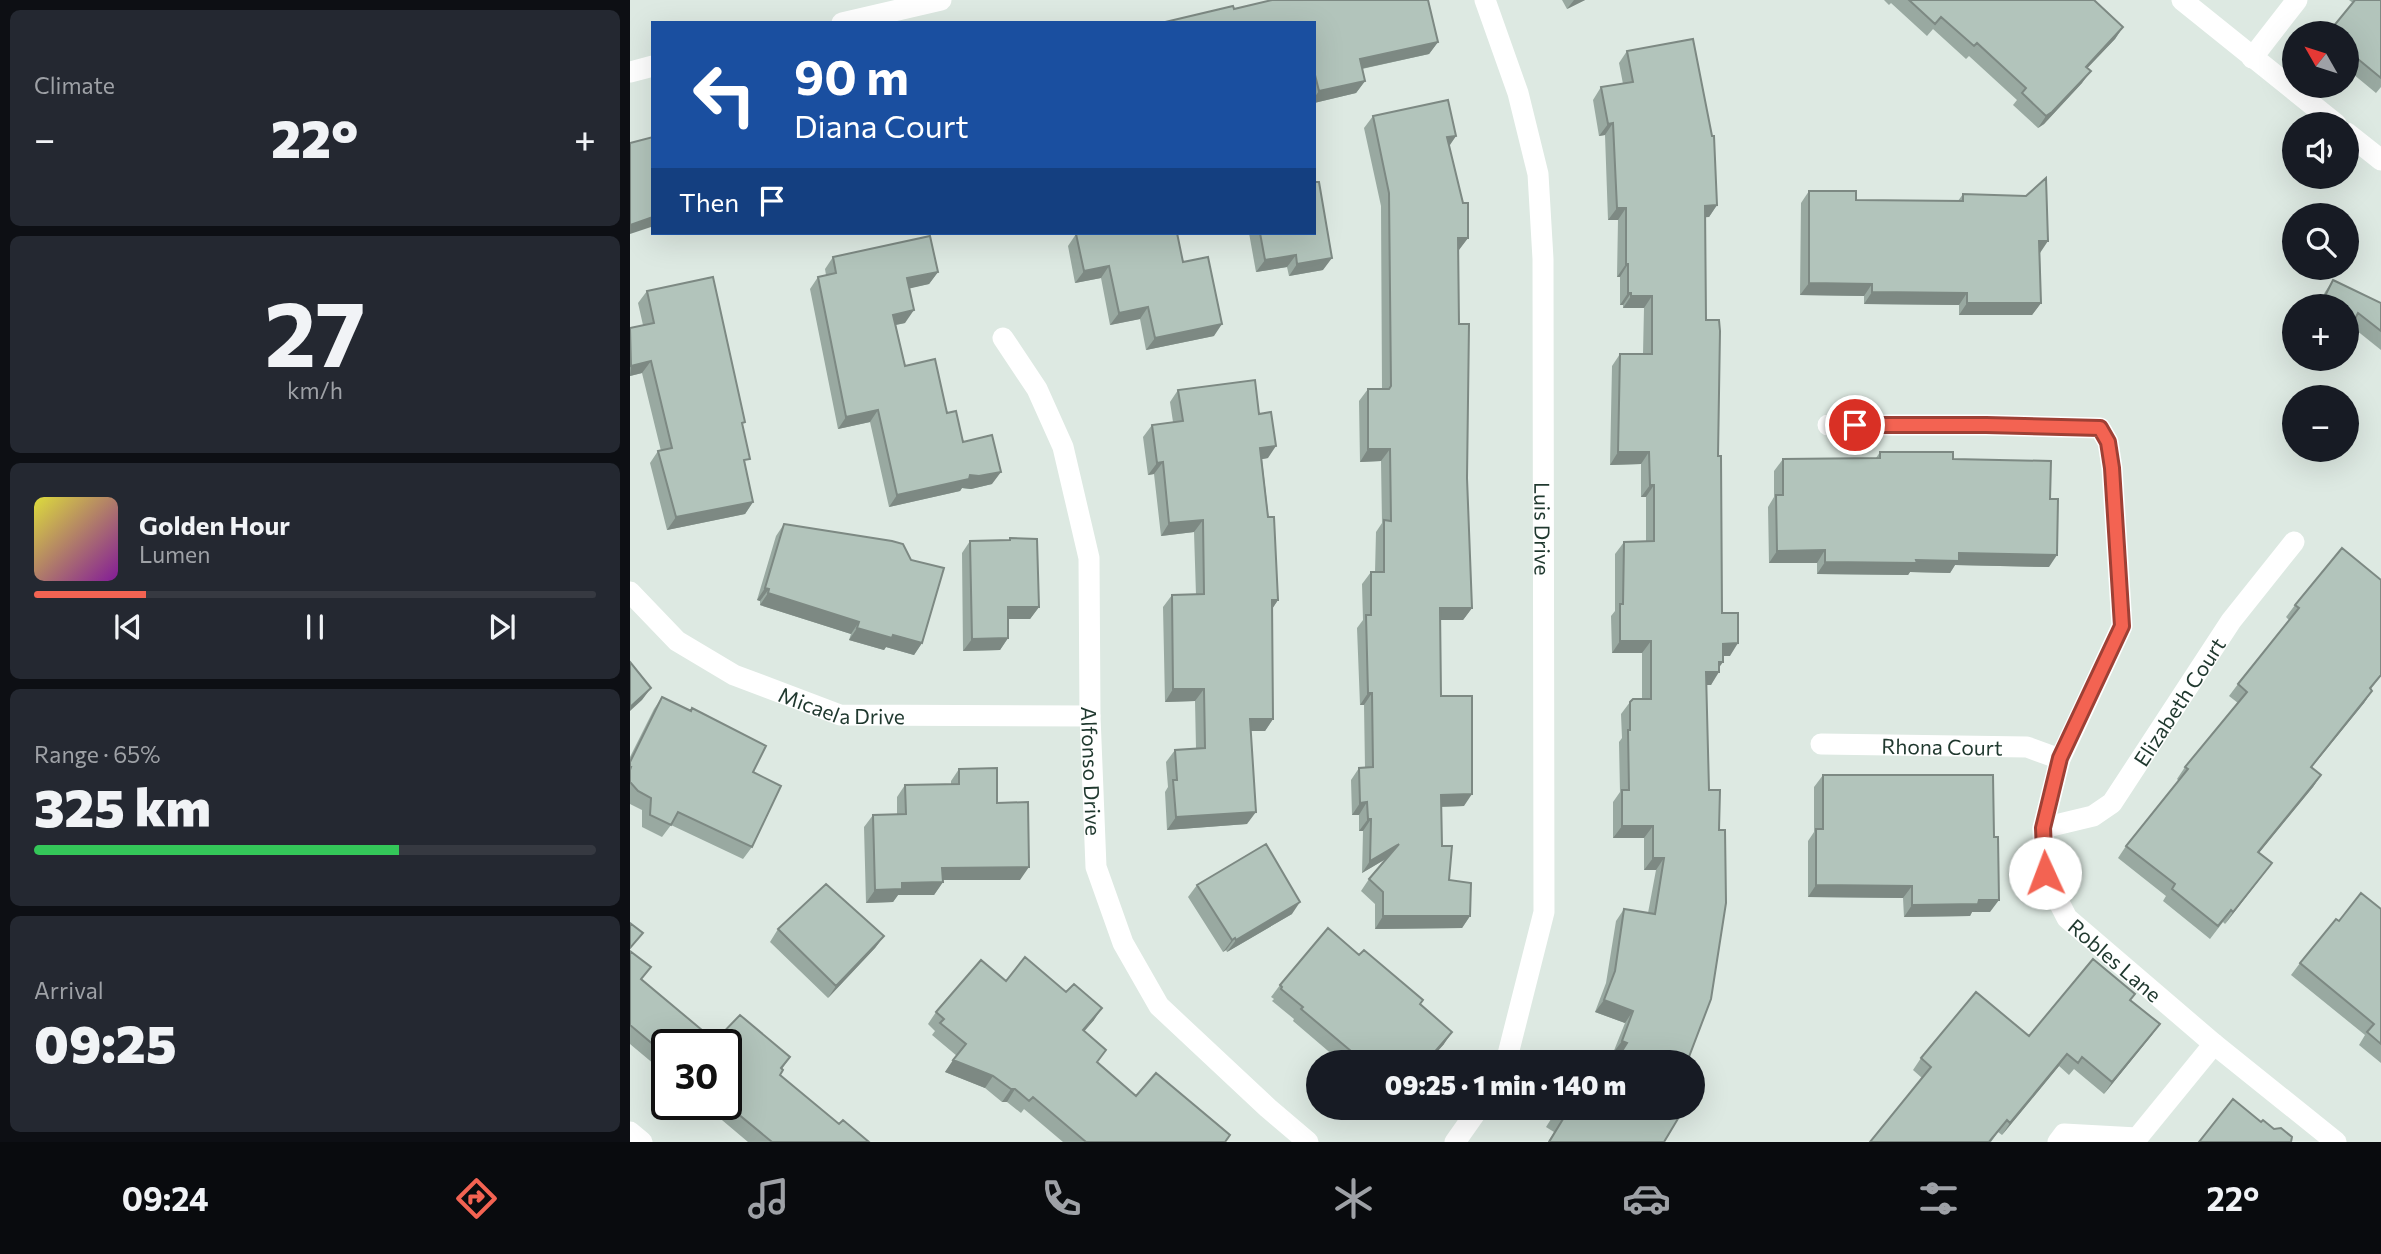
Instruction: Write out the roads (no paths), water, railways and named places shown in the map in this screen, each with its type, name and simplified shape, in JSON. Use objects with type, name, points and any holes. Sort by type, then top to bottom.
[{"type":"street","points":[[851,21],[941,0]]},
{"type":"street","name":"Luis Drive","points":[[1485,0],[1518,93],[1538,174],[1543,259],[1544,912],[1509,1050]]},
{"type":"street","points":[[2182,0],[2321,112]]},
{"type":"street","points":[[2252,58],[2298,0]]},
{"type":"street","points":[[630,72],[651,67]]},
{"type":"street","points":[[2359,143],[2381,160]]},
{"type":"street","name":"Alfonso Drive","points":[[1003,338],[1037,389],[1063,447],[1089,558],[1090,716],[1096,867],[1123,943],[1159,1006],[1308,1142]]},
{"type":"street","name":"Robles Lane","points":[[1828,425],[2100,428],[2108,442],[2112,468],[2122,626],[2060,758],[2043,828],[2045,873],[2067,918],[2214,1044],[2336,1142]]},
{"type":"street","name":"Elizabeth Court","points":[[2043,828],[2093,817],[2112,803],[2231,621],[2294,542]]},
{"type":"street","name":"Micaela Drive","points":[[630,592],[677,641],[734,675],[840,715],[1090,716]]},
{"type":"street","name":"Rhona Court","points":[[1821,744],[2027,747],[2060,758]]},
{"type":"street","points":[[2058,1142],[2064,1134],[2136,1140],[2214,1044]]},
{"type":"street","points":[[1455,1142],[1471,1120]]},
{"type":"street","points":[[630,1132],[642,1142]]}]
